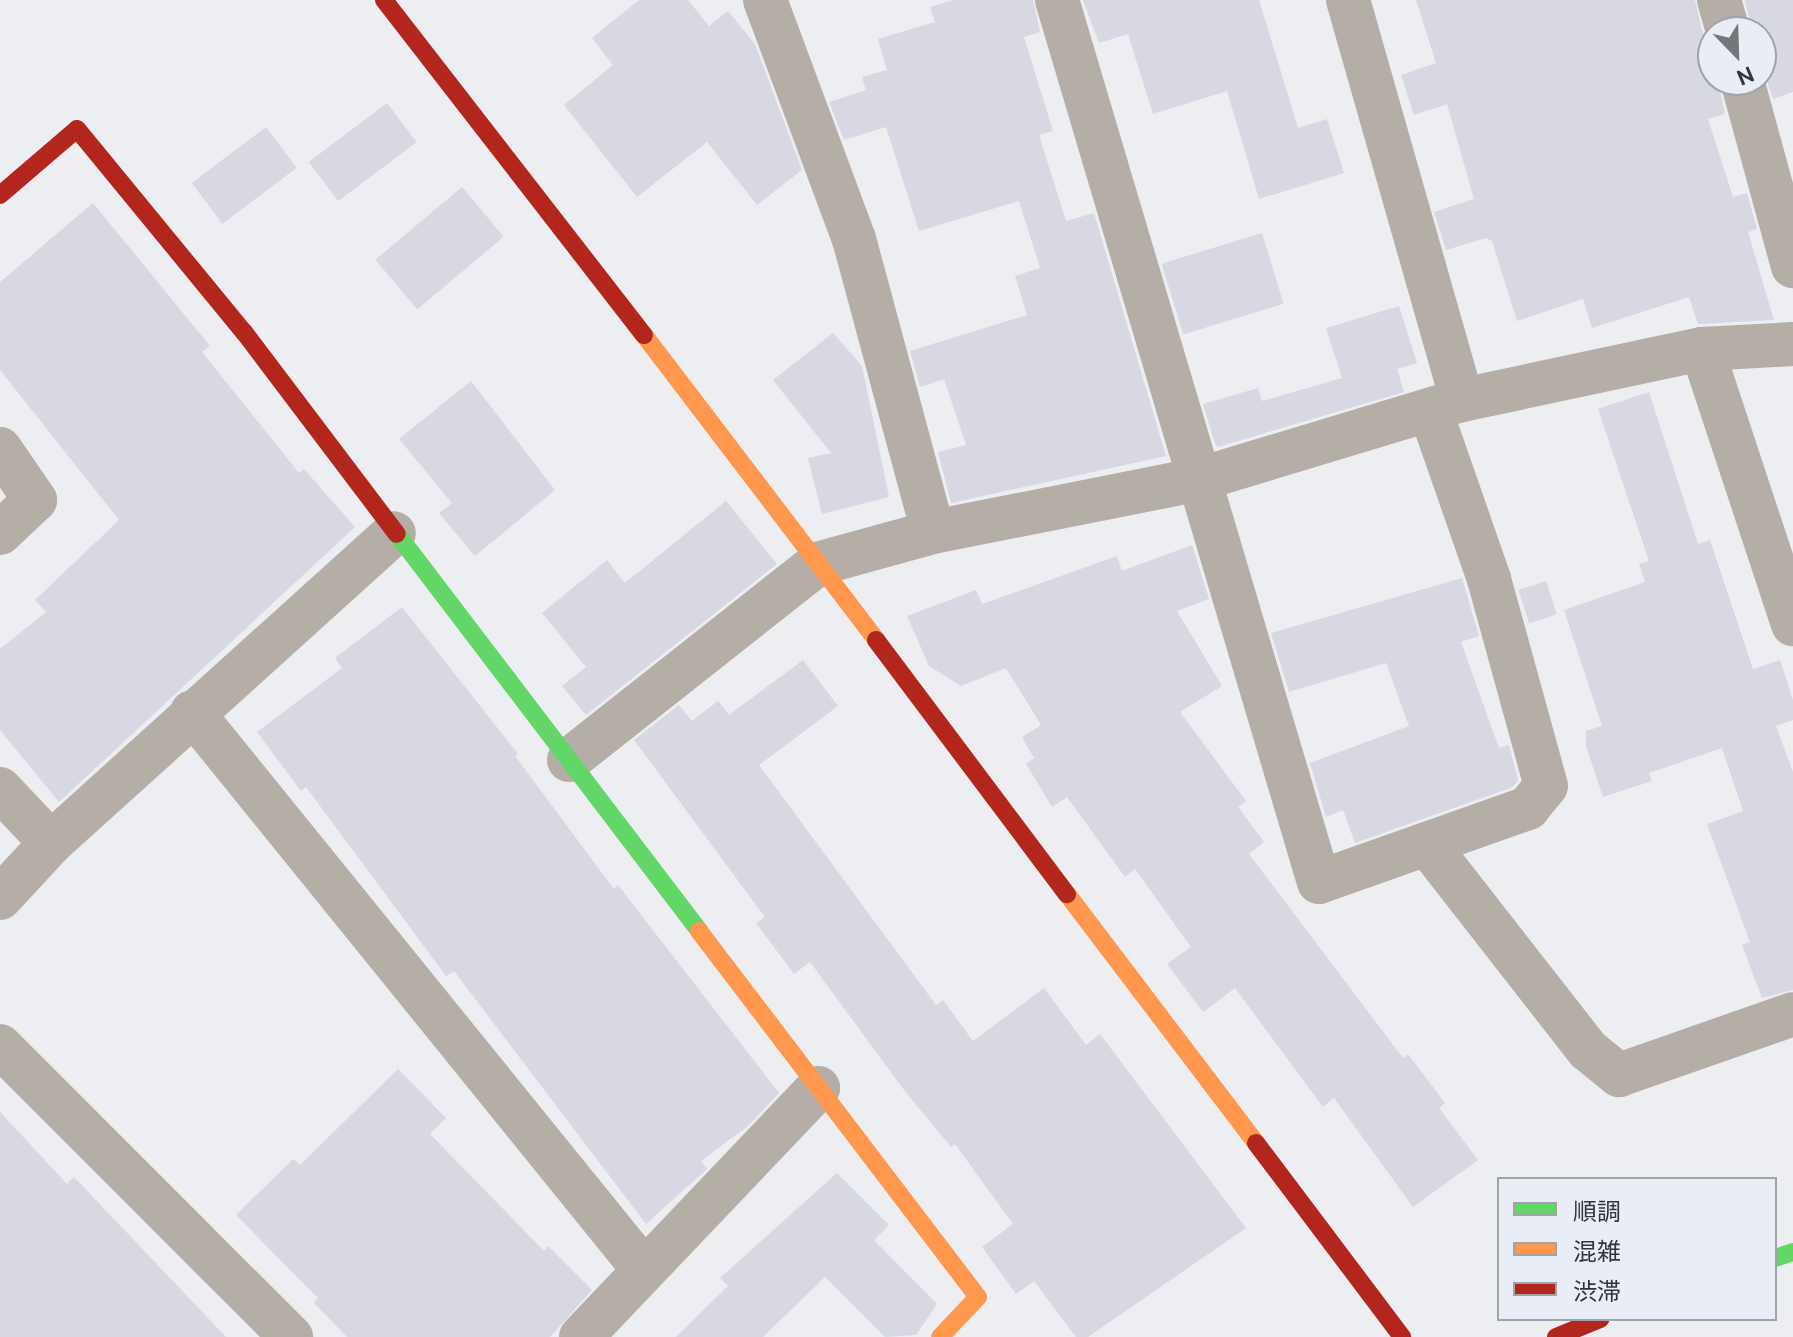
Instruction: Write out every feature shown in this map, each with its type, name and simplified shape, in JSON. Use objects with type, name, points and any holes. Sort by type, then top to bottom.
[{"type":"street","points":[[384,0],[817,564],[1402,1337]]},
{"type":"street","points":[[765,0],[854,239],[933,532]]},
{"type":"street","points":[[1057,0],[1319,882],[1528,808],[1546,786],[1489,579],[1348,0]]},
{"type":"street","points":[[1746,96],[1793,266]]},
{"type":"street","points":[[0,195],[77,129],[244,332],[978,1297],[940,1337]]},
{"type":"street","points":[[569,760],[817,564],[933,532],[1200,479],[1446,405],[1702,349],[1793,344]]},
{"type":"street","points":[[1702,349],[1793,624]]},
{"type":"street","points":[[0,449],[35,500],[0,533]]},
{"type":"street","points":[[0,898],[51,843],[192,712],[394,533]]},
{"type":"street","points":[[192,712],[644,1270]]},
{"type":"street","points":[[0,789],[51,843]]},
{"type":"street","points":[[1427,844],[1588,1050],[1619,1075],[1793,1014]]},
{"type":"street","points":[[0,1046],[291,1337]]},
{"type":"street","points":[[581,1337],[818,1088]]},
{"type":"street","points":[[1556,1337],[1595,1321]]},
{"type":"building","points":[[639,0],[688,0],[709,26],[728,11],[755,44],[802,170],[757,205],[707,142],[637,197],[564,105],[613,65],[592,38]]},
{"type":"building","points":[[953,0],[1033,0],[1040,32],[1024,37],[1053,131],[1039,135],[1066,221],[1094,213],[1166,456],[951,503],[938,452],[966,445],[944,379],[920,387],[910,351],[1027,315],[1015,276],[1040,268],[1019,201],[919,231],[886,127],[844,140],[829,102],[866,90],[862,77],[887,70],[878,39],[935,22],[930,7]]},
{"type":"building","points":[[1083,0],[1259,0],[1298,128],[1327,119],[1344,173],[1259,199],[1227,91],[1153,114],[1128,34],[1099,43]]},
{"type":"building","points":[[1416,0],[1695,0],[1699,16],[1697,96],[1721,96],[1725,114],[1708,119],[1733,197],[1747,193],[1757,229],[1748,232],[1774,320],[1698,324],[1689,297],[1592,328],[1583,299],[1517,321],[1492,241],[1486,238],[1446,250],[1434,212],[1474,199],[1447,104],[1414,115],[1401,75],[1436,63]]},
{"type":"building","points":[[1745,0],[1793,0],[1793,92],[1773,99],[1772,96],[1777,96],[1777,16],[1748,16]]},
{"type":"building","points":[[387,103],[416,142],[338,201],[309,162]]},
{"type":"building","points":[[266,127],[297,168],[222,224],[192,183]]},
{"type":"building","points":[[462,187],[504,237],[417,309],[375,260]]},
{"type":"building","points":[[93,203],[210,346],[202,352],[299,473],[304,469],[355,527],[59,802],[0,730],[0,649],[46,612],[35,600],[119,520],[0,370],[0,282]]},
{"type":"building","points":[[1262,233],[1284,304],[1183,334],[1162,264]]},
{"type":"building","points":[[1399,306],[1417,363],[1397,369],[1404,392],[1218,447],[1215,444],[1203,404],[1258,388],[1262,401],[1342,378],[1326,328]]},
{"type":"building","points":[[833,333],[862,366],[889,497],[822,514],[808,458],[831,453],[773,380]]},
{"type":"building","points":[[471,381],[555,490],[475,556],[439,513],[452,503],[399,439]]},
{"type":"building","points":[[1649,392],[1698,544],[1710,540],[1753,669],[1780,660],[1793,700],[1793,720],[1776,726],[1793,772],[1793,990],[1762,998],[1742,945],[1750,942],[1707,824],[1743,811],[1722,748],[1649,773],[1652,781],[1603,797],[1586,746],[1586,731],[1602,726],[1564,610],[1645,582],[1639,564],[1649,561],[1598,409]]},
{"type":"building","points":[[726,501],[777,564],[586,715],[562,686],[586,667],[542,613],[607,560],[625,583]]},
{"type":"building","points":[[1192,545],[1209,599],[1177,611],[1222,686],[1180,712],[1246,801],[1238,807],[1264,842],[1249,854],[1403,1058],[1408,1054],[1445,1103],[1439,1108],[1478,1160],[1413,1207],[1334,1098],[1323,1107],[1235,988],[1203,1012],[1167,964],[1191,947],[1135,869],[1125,877],[1067,797],[1052,807],[1026,764],[1034,758],[1022,737],[1041,725],[1006,668],[961,686],[929,666],[907,616],[976,590],[982,604],[1117,556],[1122,571]]},
{"type":"building","points":[[1462,578],[1479,636],[1461,642],[1499,748],[1509,745],[1518,780],[1513,787],[1355,843],[1343,810],[1326,817],[1310,763],[1409,726],[1386,663],[1289,692],[1271,633]]},
{"type":"building","points":[[1546,581],[1557,614],[1529,623],[1518,590]]},
{"type":"building","points":[[402,607],[518,754],[515,756],[614,889],[618,885],[779,1093],[748,1126],[701,1161],[707,1169],[646,1224],[454,971],[446,976],[306,787],[301,791],[257,732],[342,668],[335,658]]},
{"type":"building","points":[[803,660],[838,706],[759,765],[936,1005],[943,1000],[973,1041],[1044,988],[1086,1045],[1100,1034],[1246,1228],[1088,1337],[1076,1337],[1034,1281],[1016,1294],[982,1247],[1013,1224],[955,1144],[951,1147],[904,1090],[810,962],[794,974],[756,923],[765,917],[634,740],[679,705],[692,721],[718,701],[729,715]]},
{"type":"building","points":[[398,1069],[446,1118],[430,1134],[544,1251],[548,1246],[592,1290],[550,1337],[347,1337],[314,1303],[318,1298],[236,1215],[293,1159],[300,1165]]},
{"type":"building","points":[[0,1112],[67,1184],[74,1177],[226,1337],[0,1337]]},
{"type":"building","points":[[837,1173],[889,1225],[874,1240],[937,1304],[916,1335],[885,1337],[825,1277],[763,1337],[676,1337],[728,1286],[720,1278]]},
{"type":"traffic: fast","points":[[397,534],[699,931]]},
{"type":"traffic: fast","points":[[1777,1257],[1793,1252]]},
{"type":"traffic: slow","points":[[644,335],[876,640]]},
{"type":"traffic: slow","points":[[1067,894],[1256,1143]]},
{"type":"traffic: slow","points":[[699,931],[978,1297],[940,1337]]},
{"type":"traffic: jam","points":[[384,0],[644,335]]},
{"type":"traffic: jam","points":[[0,195],[77,129],[244,332],[397,534]]},
{"type":"traffic: jam","points":[[876,640],[1067,894]]},
{"type":"traffic: jam","points":[[1256,1143],[1402,1337]]},
{"type":"traffic: jam","points":[[1556,1337],[1595,1321]]}]
